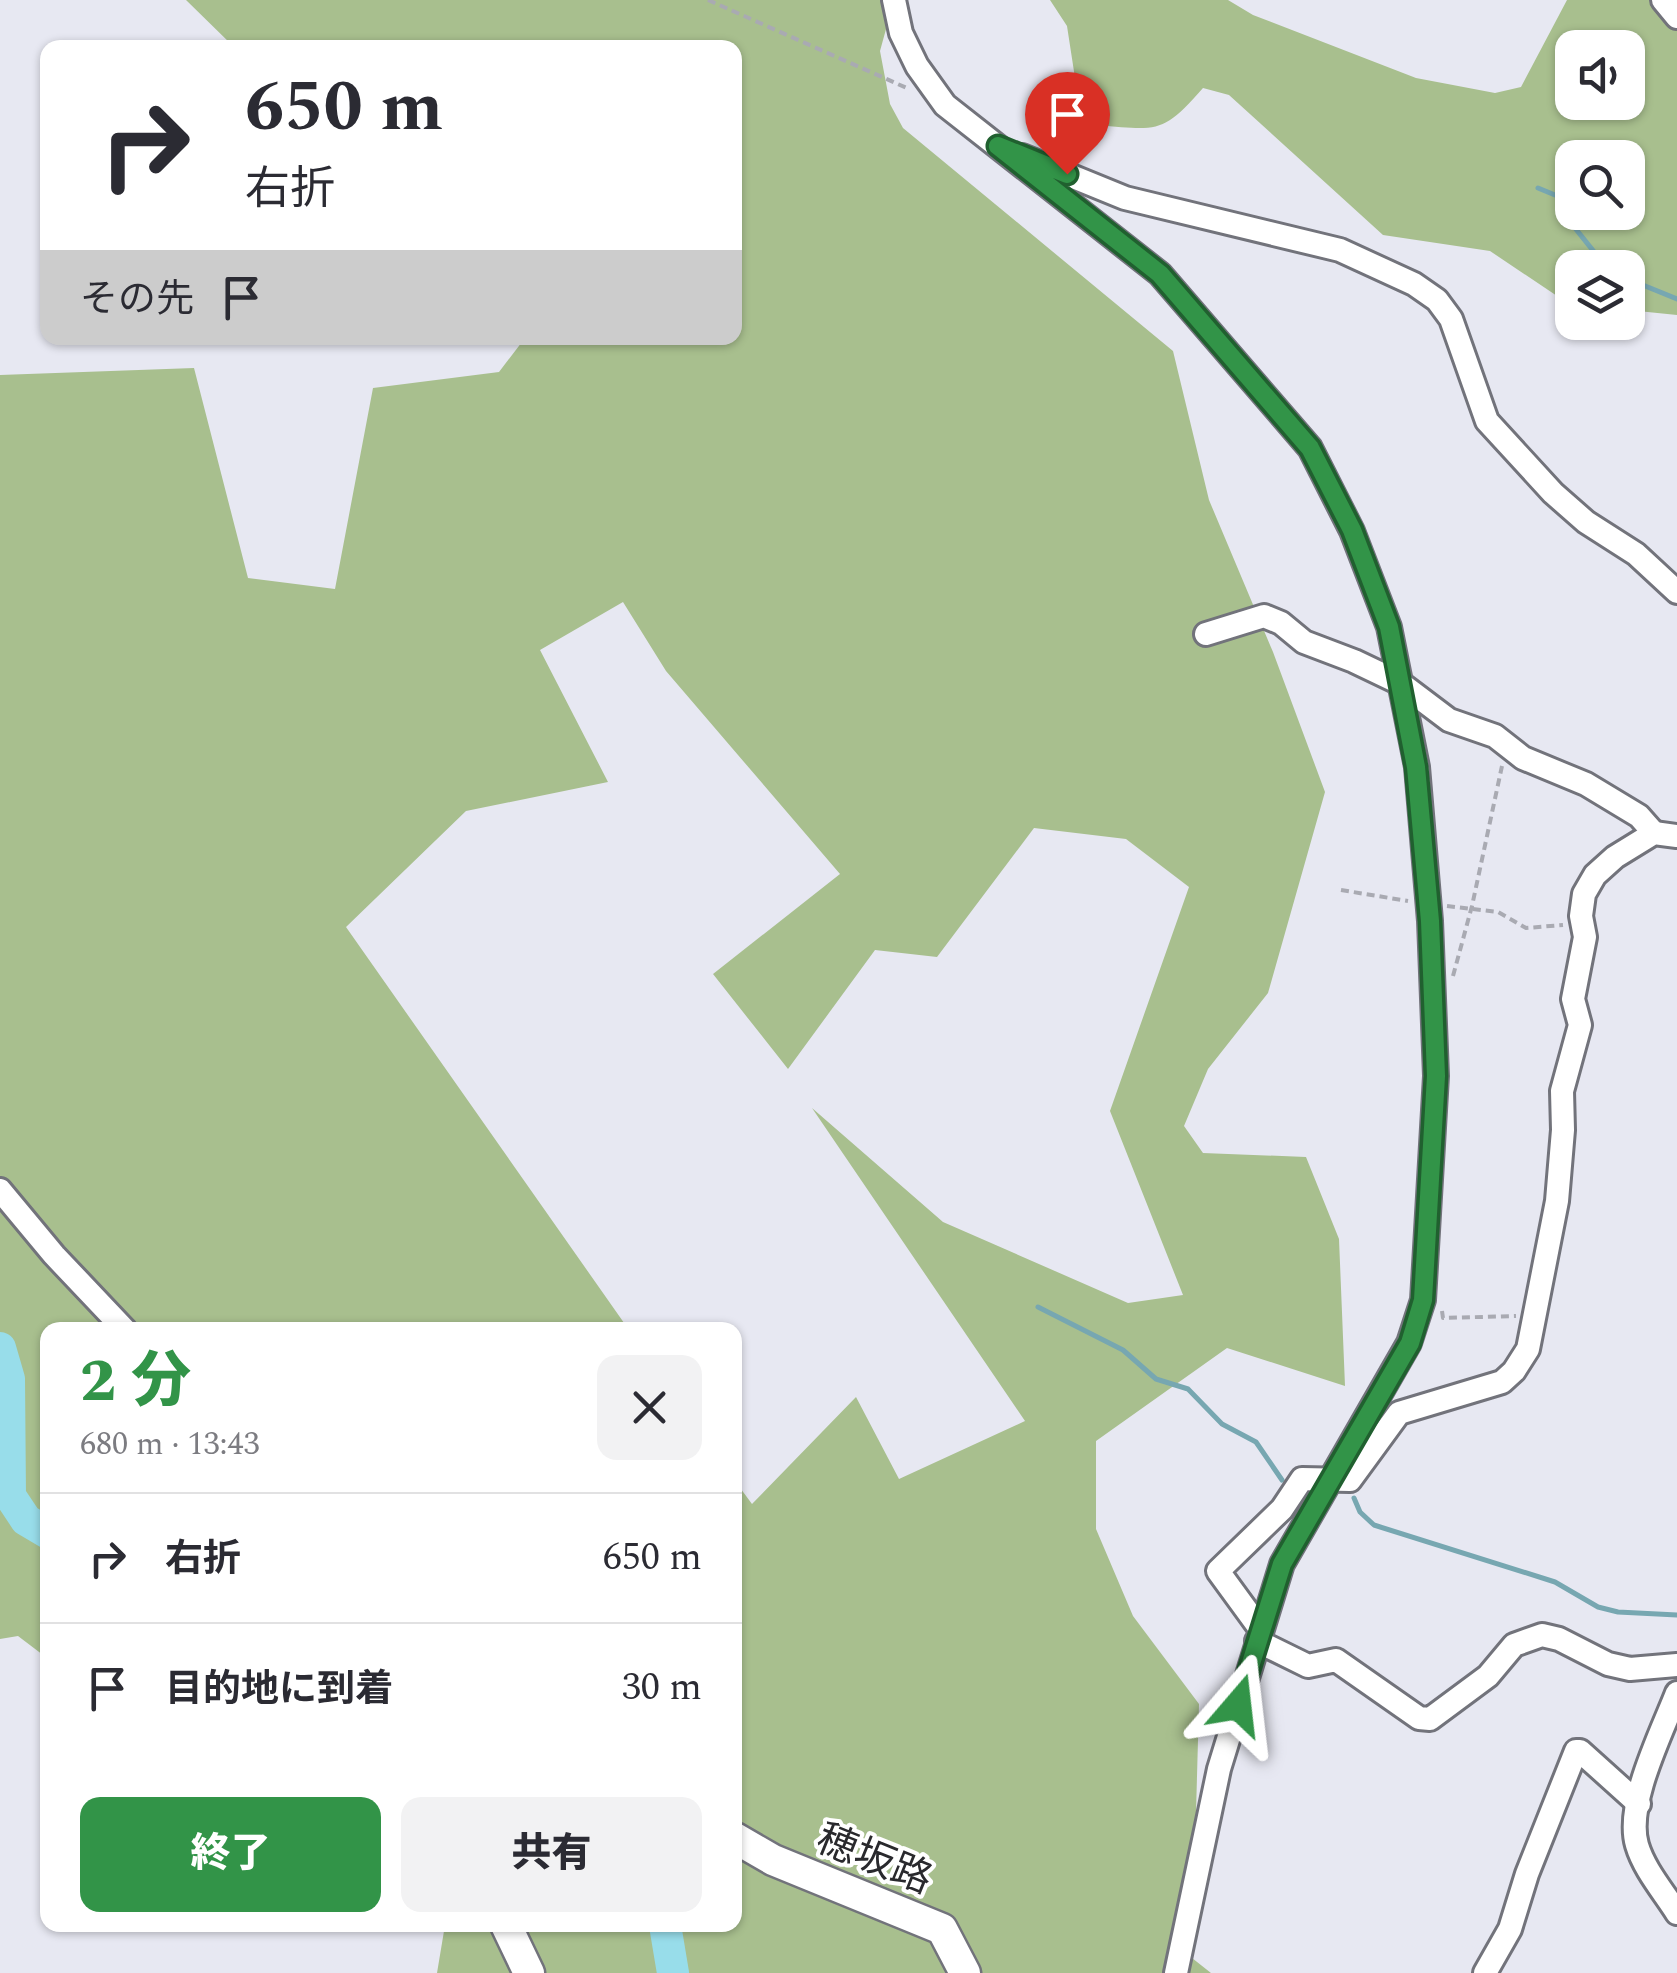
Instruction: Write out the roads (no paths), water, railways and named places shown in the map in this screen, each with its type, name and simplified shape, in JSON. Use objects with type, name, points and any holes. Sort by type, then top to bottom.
[{"type":"main road","name":"穂坂路","points":[[742,1842],[773,1860],[942,1929],[965,1973]]},
{"type":"main road","points":[[510,1932],[530,1973]]},
{"type":"street","points":[[894,0],[901,32],[917,66],[945,106],[1160,274],[1310,448],[1352,530],[1389,627],[1416,767],[1428,905],[1436,1076],[1423,1300],[1410,1343],[1282,1564],[1219,1769],[1176,1973]]},
{"type":"street","points":[[1663,0],[1677,17]]},
{"type":"street","points":[[998,146],[1125,198],[1340,250],[1414,284],[1437,300],[1450,318],[1487,421],[1553,493],[1586,522],[1636,554],[1677,592]]},
{"type":"street","points":[[1206,634],[1264,616],[1281,623],[1304,642],[1354,660],[1400,683],[1450,720],[1495,736],[1524,758],[1586,784],[1665,834]]},
{"type":"street","points":[[1665,834],[1615,857],[1595,875],[1584,894],[1585,937],[1572,999],[1580,1024],[1562,1091],[1557,1201],[1528,1348],[1502,1382],[1399,1413],[1350,1480],[1302,1479],[1282,1509],[1218,1571],[1259,1636],[1308,1666],[1336,1660],[1420,1718],[1430,1718],[1488,1676],[1514,1646],[1542,1635],[1560,1639],[1608,1664],[1630,1669],[1677,1665]]},
{"type":"street","points":[[0,1190],[117,1322]]},
{"type":"street","points":[[1677,1693],[1642,1786],[1636,1840],[1644,1861],[1677,1913]]},
{"type":"street","points":[[1485,1973],[1510,1929],[1527,1874],[1576,1751],[1639,1804]]},
{"type":"waterway","points":[[1538,188],[1555,195]]},
{"type":"waterway","points":[[1577,230],[1593,250]]},
{"type":"waterway","points":[[1645,286],[1677,299]]},
{"type":"waterway","points":[[1038,1307],[1123,1350],[1156,1379],[1188,1389],[1222,1424],[1256,1442],[1282,1480]]},
{"type":"waterway","points":[[0,1348],[9,1379],[10,1496],[26,1520],[40,1528]]},
{"type":"waterway","points":[[1354,1498],[1360,1512],[1374,1525],[1555,1582],[1598,1607],[1677,1615]]},
{"type":"waterway","points":[[666,1932],[673,1973]]}]
